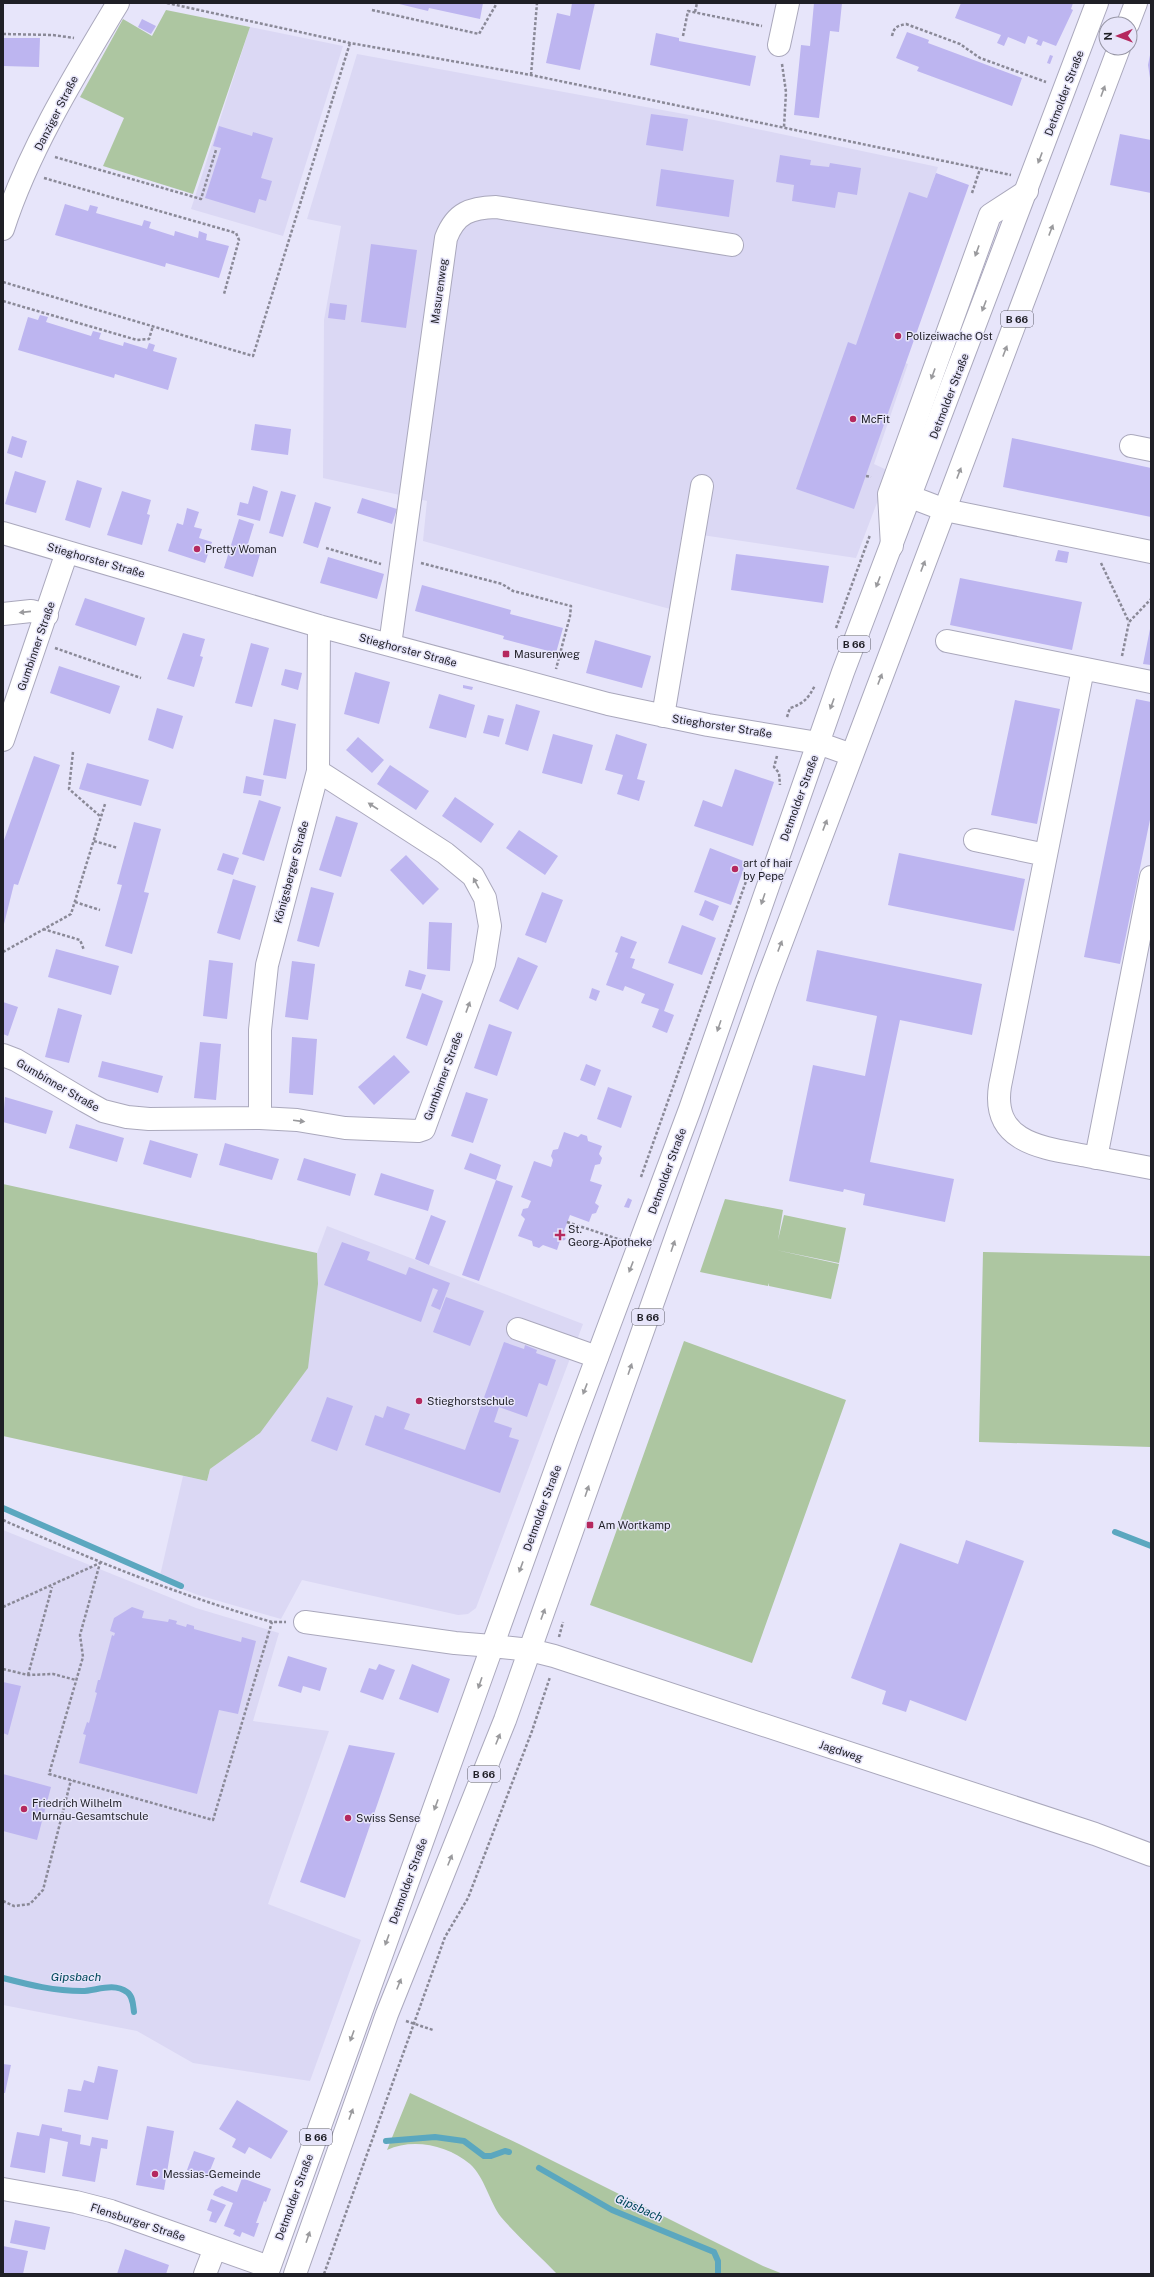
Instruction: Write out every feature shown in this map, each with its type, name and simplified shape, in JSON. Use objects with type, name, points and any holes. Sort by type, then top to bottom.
[{"type":"main road","name":"Danziger Straße","points":[[3,229],[37,149],[95,41],[118,3]]},
{"type":"main road","points":[[781,38],[788,3]]},
{"type":"main road","name":"Detmolder Straße","points":[[268,2270],[492,1646],[690,1109],[818,743],[911,497],[1022,184],[1098,3]]},
{"type":"main road","points":[[1131,16],[1136,3]]},
{"type":"main road","name":"B 66","points":[[296,2274],[387,2014],[502,1728],[766,983],[1116,56]]},
{"type":"main road","points":[[892,546],[890,494],[990,214],[1022,184]]},
{"type":"main road","name":"Masurenweg","points":[[390,645],[446,238],[451,224],[462,214],[478,208],[496,207],[732,245]]},
{"type":"main road","points":[[663,716],[702,486]]},
{"type":"main road","points":[[911,497],[945,510],[1151,552]]},
{"type":"main road","name":"Stieghorster Straße","points":[[3,532],[319,626],[550,688],[663,716],[818,743]]},
{"type":"main road","name":"Gumbinner Straße","points":[[3,740],[47,615],[67,552]]},
{"type":"main road","points":[[3,614],[31,611],[47,615]]},
{"type":"main road","name":"Königsberger Straße","points":[[260,1118],[260,1030],[267,965],[318,771],[319,626]]},
{"type":"main road","points":[[947,641],[1151,682]]},
{"type":"main road","points":[[1083,669],[1000,1086],[999,1110],[1008,1127],[1016,1135],[1034,1145],[1151,1168]]},
{"type":"main road","name":"Detmolder Straße","points":[[818,743],[852,755]]},
{"type":"main road","name":"Gumbinner Straße","points":[[3,1055],[16,1060],[103,1111],[127,1117],[149,1119],[260,1118],[297,1120],[345,1128],[418,1131],[424,1129],[484,964],[490,926],[484,898],[473,876],[445,853],[318,771]]},
{"type":"main road","points":[[975,840],[1046,854]]},
{"type":"main road","points":[[1096,1158],[1151,877]]},
{"type":"main road","points":[[518,1329],[597,1358]]},
{"type":"main road","points":[[305,1622],[455,1643],[492,1646]]},
{"type":"main road","name":"Jagdweg","points":[[492,1646],[530,1650],[554,1656],[1088,1831],[1151,1855]]},
{"type":"main road","name":"Flensburger Straße","points":[[3,2189],[105,2210],[214,2248],[268,2270]]},
{"type":"main road","points":[[205,2274],[214,2248]]},
{"type":"path","points":[[167,3],[350,43],[531,75],[784,127],[980,169],[1022,184]]},
{"type":"path","points":[[372,10],[479,34],[497,3]]},
{"type":"path","points":[[531,75],[537,3]]},
{"type":"path","points":[[695,12],[697,3]]},
{"type":"path","points":[[683,36],[688,11],[781,38],[786,92],[784,127]]},
{"type":"path","points":[[892,36],[894,28],[898,25],[906,24],[960,44],[980,58],[1053,84]]},
{"type":"path","points":[[3,34],[53,35],[95,41]]},
{"type":"path","points":[[3,282],[253,356],[350,43]]},
{"type":"path","points":[[37,149],[52,156],[201,200],[216,150]]},
{"type":"path","points":[[972,193],[980,169]]},
{"type":"path","points":[[26,173],[236,233],[239,240],[224,294]]},
{"type":"path","points":[[3,301],[137,340],[149,339],[153,326]]},
{"type":"path","points":[[866,476],[871,477]]},
{"type":"path","points":[[834,634],[871,531]]},
{"type":"path","points":[[1097,541],[1098,558],[1129,622]]},
{"type":"path","points":[[326,548],[502,584],[513,591],[571,606],[570,616],[550,688]]},
{"type":"path","points":[[1117,676],[1129,622],[1151,599]]},
{"type":"path","points":[[37,642],[141,678]]},
{"type":"path","points":[[790,708],[800,705],[809,697],[818,678]]},
{"type":"path","points":[[72,752],[69,789],[101,817]]},
{"type":"path","points":[[774,767],[779,773],[780,783],[778,791]]},
{"type":"path","points":[[3,952],[71,914],[105,804]]},
{"type":"path","points":[[94,841],[118,848]]},
{"type":"path","points":[[641,1181],[641,1173],[750,871]]},
{"type":"path","points":[[75,902],[100,910]]},
{"type":"path","points":[[43,929],[80,940],[84,950]]},
{"type":"path","points":[[567,1222],[623,1241],[619,1245]]},
{"type":"path","points":[[3,1520],[100,1563],[204,1602],[272,1622],[305,1622]]},
{"type":"path","points":[[3,1607],[100,1563]]},
{"type":"path","points":[[100,1563],[80,1635],[82,1656],[48,1774],[212,1820],[272,1622]]},
{"type":"path","points":[[28,1675],[52,1586]]},
{"type":"path","points":[[3,1669],[28,1675],[53,1674],[76,1680]]},
{"type":"path","points":[[324,2274],[413,2023],[445,1938],[468,1898],[532,1731],[550,1676]]},
{"type":"path","points":[[3,1901],[14,1906],[30,1904],[43,1890],[71,1780]]},
{"type":"path","points":[[413,2023],[433,2030]]},
{"type":"shaded area","points":[[250,27],[343,46],[283,236],[191,209]]},
{"type":"shaded area","points":[[357,54],[695,116],[938,167],[873,351],[908,364],[874,464],[889,471],[856,558],[682,532],[670,609],[423,541],[427,501],[323,478],[324,320],[341,226],[307,219]]},
{"type":"shaded area","name":"Stieghorstschule","points":[[327,1226],[583,1324],[476,1608],[468,1614],[458,1615],[302,1580],[281,1619],[198,1595],[159,1580],[183,1476],[207,1481],[210,1469],[260,1433],[318,1284],[317,1253]]},
{"type":"shaded area","points":[[3,1530],[196,1608],[279,1633],[253,1721],[329,1731],[268,1904],[361,1940],[310,2081],[193,2063],[137,2031],[3,2005]]},
{"type":"green space","points":[[166,10],[250,27],[193,194],[103,166],[124,118],[80,97],[123,19],[152,36]]},
{"type":"green space","points":[[3,1184],[317,1253],[318,1284],[308,1368],[260,1433],[210,1469],[207,1481],[3,1436]]},
{"type":"green space","points":[[725,1199],[783,1210],[778,1240],[784,1215],[846,1228],[839,1263],[776,1250],[839,1264],[831,1299],[769,1286],[769,1283],[768,1286],[700,1272]]},
{"type":"green space","points":[[983,1252],[1151,1256],[1151,1447],[979,1442]]},
{"type":"green space","points":[[684,1341],[846,1400],[752,1663],[590,1605]]},
{"type":"green space","points":[[410,2093],[519,2144],[763,2266],[783,2274],[557,2274],[514,2232],[501,2217],[475,2169],[461,2157],[430,2145],[408,2144],[387,2150]]},
{"type":"building","points":[[395,3],[483,3],[480,19],[429,8],[428,11]]},
{"type":"building","points":[[572,3],[595,3],[580,70],[546,63],[557,13],[570,16]]},
{"type":"building","points":[[814,3],[842,3],[839,32],[830,31],[819,118],[794,115],[801,45],[810,46]]},
{"type":"building","points":[[961,3],[1073,3],[1071,9],[1073,10],[1056,46],[1043,41],[1041,46],[1036,44],[1038,40],[1028,36],[1025,44],[1008,37],[1004,46],[997,43],[1001,35],[955,18]]},
{"type":"building","points":[[142,19],[156,26],[151,34],[138,27]]},
{"type":"building","points":[[907,32],[929,40],[928,43],[1022,78],[1012,106],[917,71],[919,67],[896,58]]},
{"type":"building","points":[[656,33],[679,38],[679,41],[756,56],[750,86],[650,65]]},
{"type":"building","points":[[3,38],[40,38],[39,67],[3,66]]},
{"type":"building","points":[[1151,50],[1151,78],[1150,78],[1148,65]]},
{"type":"building","points":[[1050,55],[1053,56],[1050,64],[1047,63]]},
{"type":"building","points":[[651,114],[688,119],[683,151],[646,145]]},
{"type":"building","points":[[219,126],[252,136],[253,132],[273,138],[261,178],[272,181],[266,201],[259,199],[255,213],[205,198],[221,148],[213,146]]},
{"type":"building","points":[[1120,134],[1151,140],[1151,193],[1110,185]]},
{"type":"building","points":[[780,155],[811,160],[810,165],[829,167],[830,163],[861,168],[857,195],[838,192],[835,208],[792,201],[794,185],[776,182]]},
{"type":"building","points":[[661,169],[734,180],[729,217],[656,206]]},
{"type":"building","points":[[936,173],[969,185],[854,509],[796,489],[848,342],[856,345],[909,192],[927,198]]},
{"type":"building","points":[[65,204],[88,211],[90,205],[98,207],[96,213],[142,226],[144,220],[151,222],[149,228],[174,236],[175,231],[198,238],[199,231],[207,234],[206,240],[229,246],[219,278],[166,263],[165,267],[55,235]]},
{"type":"building","points":[[371,244],[417,250],[406,328],[361,322]]},
{"type":"building","points":[[330,303],[347,305],[345,320],[328,318]]},
{"type":"building","points":[[40,315],[48,317],[46,322],[91,336],[93,331],[101,333],[99,339],[123,346],[124,342],[147,349],[149,343],[155,345],[153,351],[177,358],[168,390],[115,374],[114,378],[18,350],[28,317],[38,320]]},
{"type":"building","points":[[255,424],[291,429],[288,455],[251,450]]},
{"type":"building","points":[[12,436],[27,441],[22,458],[7,453]]},
{"type":"building","points":[[1012,438],[1151,468],[1151,517],[1003,487]]},
{"type":"building","points":[[15,471],[46,481],[36,513],[5,504]]},
{"type":"building","points":[[77,480],[102,488],[90,528],[65,520]]},
{"type":"building","points":[[253,486],[268,491],[260,521],[237,515],[240,502],[248,504]]},
{"type":"building","points":[[122,491],[151,500],[147,514],[150,515],[142,545],[107,535]]},
{"type":"building","points":[[281,491],[296,495],[283,537],[269,533]]},
{"type":"building","points":[[362,498],[397,509],[392,524],[357,513]]},
{"type":"building","points":[[315,502],[331,507],[318,548],[303,543]]},
{"type":"building","points":[[187,508],[199,512],[194,527],[202,529],[199,538],[212,542],[205,563],[168,551],[177,523],[183,525]]},
{"type":"building","points":[[239,519],[254,524],[247,547],[261,551],[253,577],[224,568]]},
{"type":"building","points":[[1058,550],[1069,552],[1067,563],[1055,561]]},
{"type":"building","points":[[736,554],[829,566],[823,603],[731,590]]},
{"type":"building","points":[[328,557],[384,574],[377,599],[320,583]]},
{"type":"building","points":[[960,578],[1082,602],[1072,650],[950,625]]},
{"type":"building","points":[[422,585],[511,610],[510,614],[563,628],[556,653],[503,639],[504,636],[415,611]]},
{"type":"building","points":[[85,598],[145,618],[136,646],[75,625]]},
{"type":"building","points":[[1151,629],[1151,665],[1143,664]]},
{"type":"building","points":[[183,633],[205,639],[200,656],[203,657],[194,687],[167,679]]},
{"type":"building","points":[[595,640],[651,656],[642,688],[586,673]]},
{"type":"building","points":[[251,643],[269,648],[252,707],[235,703]]},
{"type":"building","points":[[59,666],[120,686],[110,714],[50,693]]},
{"type":"building","points":[[285,669],[302,673],[298,690],[281,685]]},
{"type":"building","points":[[355,672],[390,682],[379,724],[344,714]]},
{"type":"building","points":[[463,685],[473,687],[472,690],[463,688]]},
{"type":"building","points":[[439,694],[475,705],[466,738],[429,728]]},
{"type":"building","points":[[1136,699],[1151,702],[1151,815],[1120,964],[1084,957]]},
{"type":"building","points":[[1015,700],[1060,709],[1037,824],[991,815]]},
{"type":"building","points":[[516,704],[540,711],[528,751],[505,744]]},
{"type":"building","points":[[157,708],[183,716],[173,749],[148,740]]},
{"type":"building","points":[[488,715],[504,719],[499,737],[483,733]]},
{"type":"building","points":[[274,719],[296,724],[286,779],[263,775]]},
{"type":"building","points":[[553,734],[593,745],[582,784],[542,773]]},
{"type":"building","points":[[616,734],[647,744],[637,779],[645,781],[639,801],[617,794],[623,775],[605,770]]},
{"type":"building","points":[[358,737],[384,760],[372,773],[346,750]]},
{"type":"building","points":[[34,756],[60,765],[18,885],[14,884],[3,928],[3,843]]},
{"type":"building","points":[[87,763],[149,780],[141,806],[79,789]]},
{"type":"building","points":[[390,765],[429,791],[416,810],[377,784]]},
{"type":"building","points":[[735,769],[774,782],[753,846],[694,826],[703,800],[722,807]]},
{"type":"building","points":[[246,776],[264,780],[261,796],[243,793]]},
{"type":"building","points":[[455,797],[494,824],[481,843],[442,816]]},
{"type":"building","points":[[259,800],[281,807],[264,861],[242,854]]},
{"type":"building","points":[[336,816],[358,823],[341,877],[319,870]]},
{"type":"building","points":[[134,822],[161,829],[144,892],[149,893],[132,954],[105,946],[122,885],[117,884]]},
{"type":"building","points":[[519,830],[558,856],[545,875],[506,848]]},
{"type":"building","points":[[710,848],[746,862],[731,905],[694,892]]},
{"type":"building","points":[[223,853],[239,858],[233,875],[217,870]]},
{"type":"building","points":[[899,853],[1025,879],[1014,931],[888,905]]},
{"type":"building","points":[[406,855],[439,889],[423,905],[390,870]]},
{"type":"building","points":[[233,879],[256,886],[240,940],[217,933]]},
{"type":"building","points":[[311,887],[334,893],[319,947],[297,941]]},
{"type":"building","points":[[542,892],[563,900],[546,943],[525,935]]},
{"type":"building","points":[[705,900],[719,906],[713,921],[699,915]]},
{"type":"building","points":[[429,922],[452,923],[450,971],[427,969]]},
{"type":"building","points":[[682,925],[716,938],[702,975],[668,963]]},
{"type":"building","points":[[621,936],[637,942],[630,958],[635,959],[632,968],[674,984],[664,1011],[674,1015],[667,1033],[652,1027],[659,1009],[641,1003],[645,994],[625,986],[623,991],[606,985],[618,953],[615,952]]},
{"type":"building","points":[[56,949],[119,966],[111,995],[48,977]]},
{"type":"building","points":[[817,950],[982,984],[972,1035],[900,1020],[870,1162],[954,1179],[945,1222],[863,1205],[865,1194],[844,1189],[843,1192],[789,1181],[813,1065],[865,1076],[877,1016],[806,1001]]},
{"type":"building","points":[[518,957],[538,966],[518,1010],[499,1001]]},
{"type":"building","points":[[209,960],[233,963],[227,1019],[203,1016]]},
{"type":"building","points":[[292,961],[315,964],[308,1020],[285,1017]]},
{"type":"building","points":[[409,970],[426,975],[421,990],[405,986]]},
{"type":"building","points":[[592,988],[600,991],[596,1001],[589,998]]},
{"type":"building","points":[[422,993],[443,1001],[427,1046],[406,1038]]},
{"type":"building","points":[[3,1002],[18,1007],[8,1036],[3,1034]]},
{"type":"building","points":[[58,1008],[82,1015],[69,1063],[45,1057]]},
{"type":"building","points":[[489,1024],[512,1032],[497,1076],[474,1068]]},
{"type":"building","points":[[292,1037],[317,1039],[313,1095],[289,1093]]},
{"type":"building","points":[[200,1042],[221,1044],[216,1100],[194,1098]]},
{"type":"building","points":[[394,1055],[410,1072],[374,1105],[358,1087]]},
{"type":"building","points":[[102,1061],[163,1076],[158,1093],[98,1077]]},
{"type":"building","points":[[586,1064],[601,1070],[595,1086],[580,1080]]},
{"type":"building","points":[[608,1087],[632,1096],[621,1128],[597,1119]]},
{"type":"building","points":[[466,1092],[488,1099],[473,1143],[451,1136]]},
{"type":"building","points":[[5,1097],[53,1111],[46,1134],[3,1122]]},
{"type":"building","points":[[76,1124],[124,1138],[117,1162],[69,1148]]},
{"type":"building","points":[[564,1132],[578,1137],[581,1134],[587,1136],[588,1141],[602,1146],[599,1154],[602,1158],[600,1164],[595,1165],[590,1181],[602,1185],[595,1203],[599,1206],[596,1213],[592,1214],[589,1222],[570,1215],[564,1231],[567,1235],[565,1240],[560,1241],[557,1250],[543,1245],[539,1248],[533,1246],[532,1241],[518,1236],[525,1219],[521,1215],[523,1209],[528,1208],[531,1201],[521,1197],[534,1161],[551,1167],[553,1160],[551,1156],[553,1150],[558,1149]]},
{"type":"building","points":[[150,1140],[198,1154],[191,1178],[143,1164]]},
{"type":"building","points":[[225,1143],[279,1159],[272,1180],[219,1165]]},
{"type":"building","points":[[470,1153],[501,1165],[496,1180],[464,1169]]},
{"type":"building","points":[[304,1158],[356,1174],[350,1196],[297,1180]]},
{"type":"building","points":[[381,1173],[434,1190],[428,1211],[374,1195]]},
{"type":"building","points":[[496,1180],[513,1186],[479,1281],[462,1275]]},
{"type":"building","points":[[628,1198],[632,1200],[629,1208],[624,1207]]},
{"type":"building","points":[[431,1215],[446,1221],[429,1265],[415,1259]]},
{"type":"building","points":[[342,1242],[370,1252],[367,1260],[406,1275],[409,1267],[450,1283],[440,1310],[431,1306],[438,1290],[433,1288],[421,1322],[324,1285]]},
{"type":"building","points":[[446,1297],[484,1311],[470,1346],[433,1332]]},
{"type":"building","points":[[504,1342],[524,1349],[525,1345],[537,1350],[536,1353],[556,1360],[547,1386],[539,1383],[527,1417],[499,1407],[494,1422],[512,1428],[509,1437],[519,1440],[500,1493],[365,1445],[375,1415],[383,1418],[387,1406],[410,1414],[404,1429],[465,1450]]},
{"type":"building","points":[[327,1397],[353,1406],[337,1451],[311,1441]]},
{"type":"building","points":[[966,1540],[1024,1561],[966,1721],[910,1700],[906,1712],[882,1704],[886,1691],[851,1678],[900,1543],[958,1564]]},
{"type":"building","points":[[132,1607],[144,1611],[142,1618],[168,1622],[169,1619],[177,1621],[176,1624],[186,1627],[187,1624],[194,1626],[194,1629],[241,1642],[242,1637],[256,1641],[238,1714],[219,1710],[197,1794],[79,1763],[86,1735],[83,1734],[87,1722],[89,1723],[97,1693],[95,1692],[98,1680],[100,1680],[112,1635],[114,1636],[115,1633],[110,1631],[114,1618]]},
{"type":"building","points":[[288,1656],[327,1668],[320,1691],[303,1686],[301,1693],[278,1686]]},
{"type":"building","points":[[379,1664],[395,1670],[383,1700],[360,1692],[369,1668],[376,1670]]},
{"type":"building","points":[[412,1664],[450,1679],[438,1713],[399,1699]]},
{"type":"building","points":[[3,1682],[21,1686],[8,1735],[3,1733]]},
{"type":"building","name":"Swiss Sense","points":[[349,1745],[395,1753],[345,1898],[300,1882]]},
{"type":"building","name":"Friedrich Wilhelm Murnau-Gesamtschule","points":[[3,1774],[51,1787],[37,1840],[3,1831]]},
{"type":"building","points":[[3,2064],[11,2065],[5,2093],[3,2093]]},
{"type":"building","points":[[98,2066],[118,2070],[108,2120],[64,2112],[68,2089],[81,2091],[84,2080],[94,2083]]},
{"type":"building","points":[[237,2100],[288,2131],[271,2159],[249,2147],[245,2154],[232,2147],[236,2139],[219,2129]]},
{"type":"building","points":[[42,2124],[62,2128],[62,2131],[81,2135],[80,2144],[90,2146],[92,2137],[108,2140],[107,2149],[101,2148],[95,2182],[62,2176],[68,2142],[50,2138],[45,2173],[10,2167],[17,2132],[39,2136]]},
{"type":"building","points":[[147,2126],[174,2131],[164,2190],[136,2185]]},
{"type":"building","points":[[194,2151],[215,2158],[207,2178],[187,2170]]},
{"type":"building","points":[[242,2178],[271,2189],[266,2202],[264,2201],[256,2223],[259,2223],[254,2237],[242,2232],[240,2237],[233,2234],[235,2230],[224,2226],[233,2203],[213,2195],[215,2190],[222,2186],[237,2192]]},
{"type":"building","points":[[211,2199],[226,2205],[216,2223],[209,2221],[212,2212],[207,2210]]},
{"type":"building","points":[[15,2220],[50,2227],[45,2250],[10,2243]]},
{"type":"building","points":[[3,2246],[28,2251],[23,2274],[3,2274]]},
{"type":"building","points":[[125,2249],[169,2265],[166,2274],[117,2274]]},
{"type":"waterway","points":[[3,1508],[181,1586]]},
{"type":"waterway","points":[[1115,1532],[1151,1546]]},
{"type":"waterway","name":"Gipsbach","points":[[3,1978],[62,1990],[87,1991],[110,1987],[122,1989],[129,1994],[134,2012]]},
{"type":"waterway","name":"Gipsbach","points":[[386,2141],[435,2137],[464,2141],[484,2156],[491,2156],[505,2151],[509,2152]]},
{"type":"waterway","name":"Gipsbach","points":[[539,2168],[612,2210],[714,2252],[718,2261],[718,2274]]},
{"type":"place","name":"Polizeiwache Ost","points":[[898,336]]},
{"type":"place","name":"McFit","points":[[853,419]]},
{"type":"place","name":"Pretty Woman","points":[[197,549]]},
{"type":"place","name":"Masurenweg","points":[[506,654]]},
{"type":"place","name":"art of hair by Pepe","points":[[735,869]]},
{"type":"place","name":"St. Georg-Apotheke","points":[[560,1235]]},
{"type":"place","name":"Stieghorstschule","points":[[419,1401]]},
{"type":"place","name":"Am Wortkamp","points":[[590,1525]]},
{"type":"place","name":"Friedrich Wilhelm Murnau-Gesamtschule","points":[[24,1809]]},
{"type":"place","name":"Swiss Sense","points":[[348,1818]]},
{"type":"place","name":"Messias-Gemeinde","points":[[155,2174]]}]
